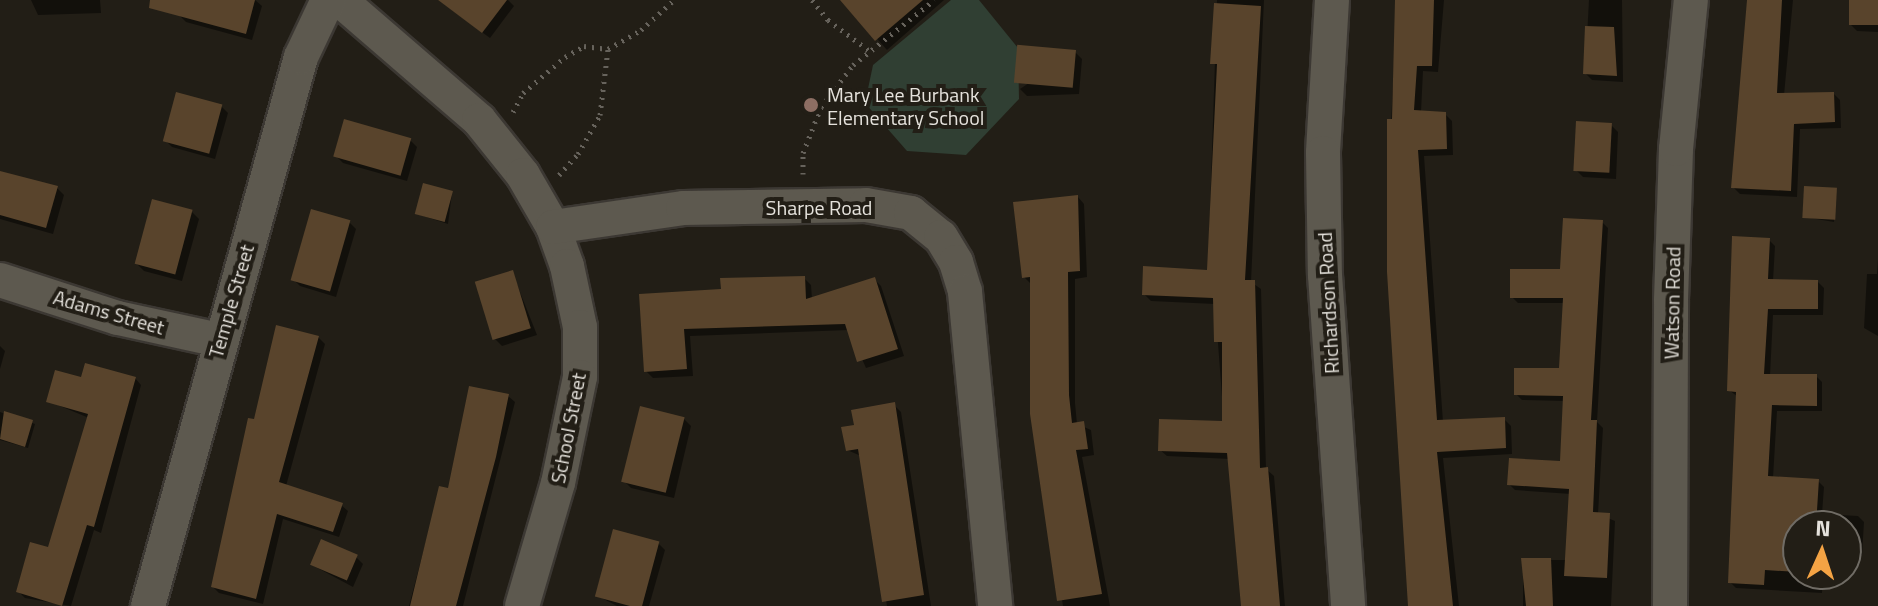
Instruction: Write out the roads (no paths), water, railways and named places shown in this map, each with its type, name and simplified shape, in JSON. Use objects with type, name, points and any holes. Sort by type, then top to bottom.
[{"type":"street","name":"Temple Street","points":[[148,606],[219,340],[301,57],[328,0]]},
{"type":"street","name":"School Street","points":[[340,0],[479,120],[523,175],[553,227],[580,327],[580,377],[558,483],[522,606]]},
{"type":"street","name":"Richardson Road","points":[[1332,0],[1323,153],[1325,275],[1348,606]]},
{"type":"street","name":"Watson Road","points":[[1670,606],[1672,255],[1691,0]]},
{"type":"street","name":"Sharpe Road","points":[[553,227],[683,208],[866,205],[911,213],[941,237],[956,262],[965,292],[995,606]]},
{"type":"street","name":"Adams Street","points":[[0,280],[118,318],[219,340]]},
{"type":"place","name":"Mary Lee Burbank Elementary School","points":[[811,105]]}]
